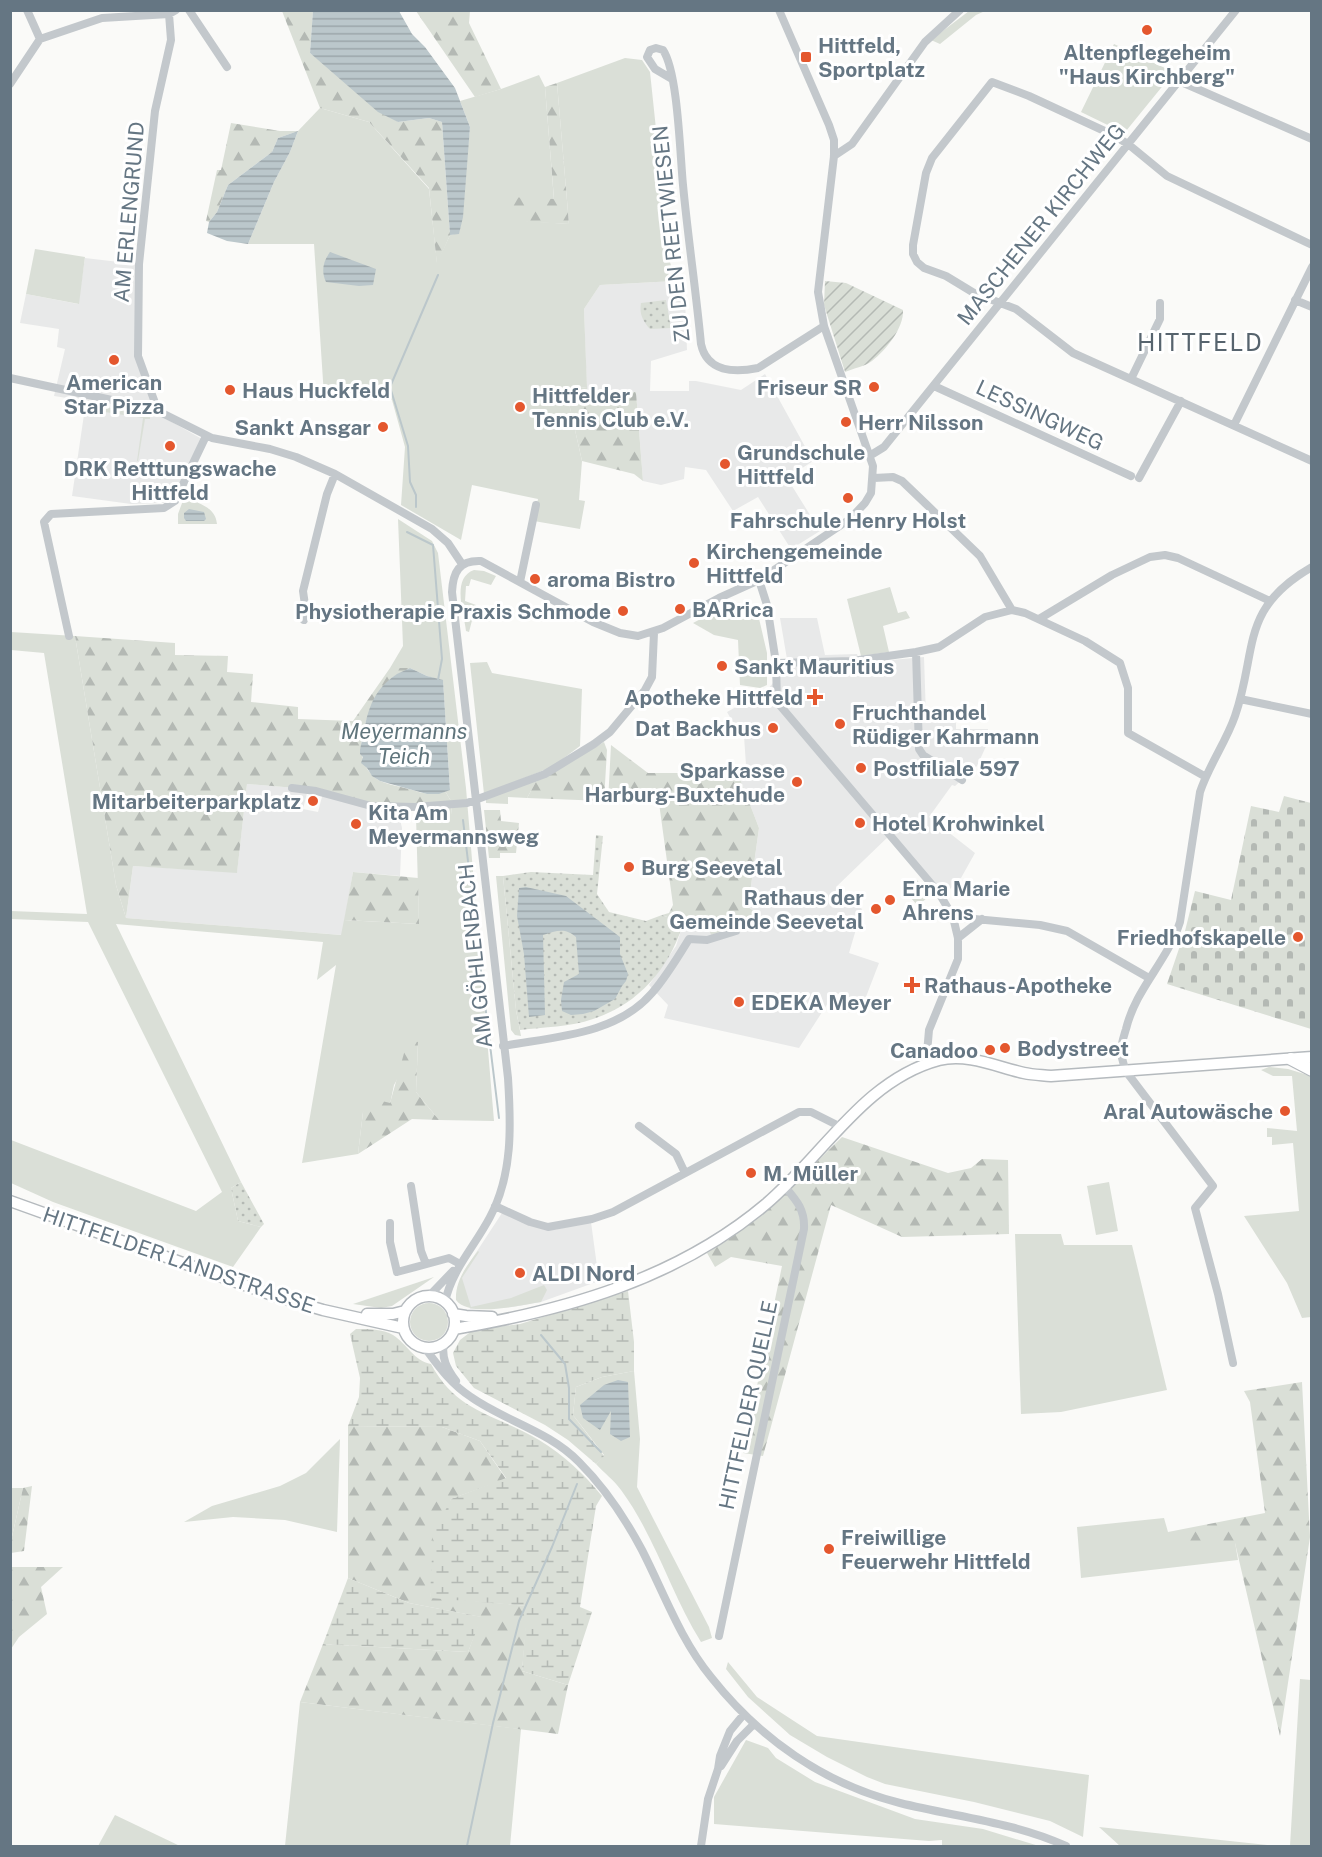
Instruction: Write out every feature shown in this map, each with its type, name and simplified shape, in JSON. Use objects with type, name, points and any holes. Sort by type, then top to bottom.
[{"type":"highway","points":[[1291,1059],[1311,1070]]},
{"type":"main road","points":[[454,1329],[569,1305],[600,1295],[679,1262],[736,1228],[785,1187],[841,1127],[883,1088],[896,1078],[926,1065],[952,1058],[966,1058],[1027,1073],[1051,1076],[1311,1057]]},
{"type":"main road","name":"HITTFELDER LANDSTRASSE","points":[[10,1201],[275,1296],[323,1310],[349,1314],[403,1328]]},
{"type":"main road","points":[[429,1296],[445,1302],[453,1314],[454,1329],[444,1343],[425,1348],[411,1341],[403,1328],[405,1311],[415,1300],[429,1296]]},
{"type":"main road","name":"HITTFELDER LANDSTRASSE","points":[[349,1314],[393,1314],[405,1311]]},
{"type":"main road","points":[[453,1314],[466,1317],[513,1318]]},
{"type":"street","points":[[10,84],[40,39],[27,10]]},
{"type":"street","points":[[189,10],[227,67]]},
{"type":"street","points":[[10,378],[158,411],[206,436],[226,442],[270,449],[296,457],[335,474],[432,529],[448,543],[462,564],[481,561],[593,622],[616,632],[638,636],[654,633],[759,580],[850,519],[871,493],[874,478],[871,455],[824,326],[818,292],[834,140],[830,125],[779,10]]},
{"type":"street","points":[[834,156],[852,144],[925,42],[960,10]]},
{"type":"street","name":"MASCHENER KIRCHWEG","points":[[871,455],[884,447],[1236,10]]},
{"type":"street","name":"AM ERLENGRUND","points":[[40,39],[101,14],[173,12],[171,40],[155,111],[139,264],[138,356],[158,411]]},
{"type":"street","name":"ZU DEN REETWIESEN","points":[[672,79],[701,344],[704,354],[711,364],[725,370],[746,371],[758,368],[824,326]]},
{"type":"street","points":[[1179,81],[1311,139]]},
{"type":"street","points":[[1311,245],[1167,176],[1128,144],[1111,134],[1029,96],[992,82],[932,158],[923,186],[913,245],[913,254],[924,268],[946,276],[954,283],[974,293],[1016,309],[1073,353],[1311,460]]},
{"type":"street","points":[[1234,425],[1311,267]]},
{"type":"street","points":[[1295,300],[1311,307]]},
{"type":"street","points":[[1131,379],[1160,318],[1160,303]]},
{"type":"street","name":"LESSINGWEG","points":[[934,386],[1135,477],[1181,401]]},
{"type":"street","points":[[69,636],[44,522],[51,514],[164,508],[175,501],[206,436]]},
{"type":"street","points":[[304,620],[306,612],[303,591],[327,495],[335,474]]},
{"type":"street","points":[[874,478],[893,477],[902,481],[980,556],[1012,610]]},
{"type":"street","points":[[520,582],[536,505]]},
{"type":"street","points":[[1039,619],[1112,575],[1150,557],[1165,555],[1178,558],[1269,601]]},
{"type":"street","name":"AM GÖHLENBACH","points":[[445,1302],[460,1264],[495,1206],[506,1173],[510,1140],[508,1078],[452,592],[456,572],[462,564]]},
{"type":"street","points":[[1233,1363],[1218,1294],[1195,1208],[1213,1186],[1125,1070],[1121,1051],[1130,1011],[1174,940],[1180,922],[1197,808],[1206,777],[1234,719],[1254,629],[1269,601],[1287,583],[1311,567]]},
{"type":"street","points":[[759,580],[767,605],[776,663],[777,702],[939,893],[953,917],[958,938],[958,959],[929,1030],[926,1065]]},
{"type":"street","points":[[776,663],[852,661],[916,652],[939,647],[992,614],[1012,610],[1025,613],[1084,641],[1120,663],[1128,688],[1128,733],[1206,777]]},
{"type":"street","points":[[292,788],[316,791],[371,806],[426,806],[467,803],[552,771],[610,732],[645,690],[652,677],[654,633]]},
{"type":"street","points":[[916,652],[918,740],[923,755],[962,780]]},
{"type":"street","points":[[1240,699],[1311,714]]},
{"type":"street","points":[[953,917],[1040,925],[1067,931],[1149,978]]},
{"type":"street","points":[[958,938],[982,919]]},
{"type":"street","points":[[503,1046],[580,1033],[620,1017],[635,1008],[653,992],[689,939],[706,940],[736,932]]},
{"type":"street","points":[[495,1206],[530,1222],[548,1227],[561,1225],[613,1212],[799,1112],[811,1112],[841,1127]]},
{"type":"street","points":[[639,1126],[676,1154],[685,1173]]},
{"type":"street","points":[[411,1186],[421,1251],[426,1264]]},
{"type":"street","name":"HITTFELDER QUELLE","points":[[719,1636],[804,1229],[803,1212],[785,1187]]},
{"type":"street","points":[[390,1223],[390,1242],[397,1272],[449,1258],[460,1264]]},
{"type":"street","name":"AM GÖHLENBACH","points":[[429,1296],[460,1264]]},
{"type":"street","points":[[444,1343],[442,1351],[445,1363],[453,1377],[470,1397]]},
{"type":"street","points":[[425,1348],[449,1380],[470,1397],[557,1444],[578,1461],[628,1524],[683,1635],[711,1678],[754,1724],[785,1750],[830,1777],[857,1789],[900,1803],[1021,1829],[1066,1846]]},
{"type":"street","points":[[701,1846],[708,1799],[728,1736],[744,1714]]},
{"type":"street","points":[[718,1769],[737,1741],[754,1724]]},
{"type":"shaded area","points":[[85,258],[136,264],[135,357],[156,413],[202,439],[173,499],[164,503],[131,504],[72,496],[86,401],[54,396],[65,349],[57,347],[59,329],[20,323],[26,294],[78,304]]},
{"type":"shaded area","name":"Grundschule Hittfeld","points":[[675,281],[685,299],[687,350],[651,361],[650,391],[689,391],[689,381],[741,390],[765,374],[813,461],[787,478],[820,531],[791,549],[758,497],[733,511],[706,470],[685,467],[684,479],[661,485],[643,481],[636,392],[587,395],[584,309],[600,285]]},
{"type":"shaded area","points":[[780,618],[817,618],[825,655],[857,654],[860,663],[924,657],[926,716],[956,714],[956,729],[988,729],[988,742],[977,766],[955,786],[952,785],[929,817],[975,853],[961,878],[944,895],[891,834],[836,887],[862,909],[849,953],[879,963],[864,1002],[858,999],[856,1003],[835,992],[799,1048],[664,1018],[668,1005],[649,985],[676,946],[682,927],[705,921],[711,935],[760,915],[748,907],[759,828],[736,768],[746,765],[741,723],[735,726],[727,712],[768,689],[788,665]]},
{"type":"shaded area","points":[[247,784],[308,789],[303,809],[318,812],[323,793],[397,806],[402,828],[400,876],[353,872],[342,935],[126,918],[133,866],[237,872]]},
{"type":"shaded area","points":[[502,1213],[553,1230],[591,1222],[599,1281],[541,1302],[513,1307],[470,1309],[461,1279]]},
{"type":"green space","points":[[282,11],[313,11],[310,53],[398,122],[429,118],[442,122],[450,235],[437,265],[429,188],[369,122],[320,108]]},
{"type":"green space","points":[[416,11],[470,11],[469,23],[501,89],[475,97]]},
{"type":"green space","points":[[969,11],[985,11],[976,15],[940,44],[931,40]]},
{"type":"green space","points":[[1114,44],[1135,54],[1140,51],[1149,55],[1147,60],[1174,72],[1126,131],[1122,132],[1081,112]]},
{"type":"green space","points":[[625,58],[642,60],[650,72],[670,262],[675,281],[600,285],[584,309],[587,387],[566,390],[582,461],[579,500],[585,501],[580,529],[534,521],[538,499],[472,485],[461,540],[401,505],[405,447],[392,400],[382,394],[324,396],[314,244],[248,244],[298,131],[320,108],[369,122],[429,189],[437,263],[450,235],[459,233],[470,127],[460,101],[539,75],[545,87],[554,200],[510,220],[569,224],[557,83]]},
{"type":"green space","points":[[557,83],[569,224],[510,221],[511,197],[554,199],[545,87]]},
{"type":"green space","points":[[231,123],[280,131],[298,131],[278,138],[272,152],[228,185],[217,212],[209,222],[206,221],[217,170],[221,170]]},
{"type":"green space","points":[[35,249],[85,257],[79,304],[26,294]]},
{"type":"green space","points":[[825,281],[846,283],[903,310],[901,324],[883,351],[869,363],[845,372],[824,305]]},
{"type":"green space","points":[[666,300],[671,328],[650,329],[642,317],[641,303]]},
{"type":"green space","points":[[587,387],[587,395],[636,392],[643,481],[634,474],[582,461],[566,390]]},
{"type":"green space","points":[[106,407],[150,417],[150,419],[145,419],[138,461],[143,418],[105,412]]},
{"type":"green space","points":[[185,495],[209,509],[216,518],[217,524],[178,524],[178,514]]},
{"type":"green space","points":[[398,519],[432,541],[438,553],[466,788],[494,1121],[439,1120],[416,1092],[418,1042],[394,1085],[390,1104],[363,1112],[358,1154],[302,1163],[336,965],[317,980],[323,942],[116,924],[241,1182],[231,1188],[238,1221],[261,1227],[233,1267],[53,1202],[11,1183],[11,1140],[196,1211],[222,1192],[88,922],[11,919],[11,911],[87,914],[44,653],[11,650],[11,632],[75,636],[116,885],[126,918],[341,935],[344,920],[419,924],[416,816],[452,814],[451,801],[445,791],[450,789],[443,681],[410,668],[390,668],[403,646]]},
{"type":"green space","points":[[474,570],[496,576],[491,585],[471,579],[469,586],[466,586],[465,601],[476,605],[469,632],[466,631],[461,588],[467,574]]},
{"type":"green space","points":[[890,587],[898,613],[906,611],[910,618],[883,626],[889,652],[861,656],[847,599]]},
{"type":"green space","points":[[731,603],[757,610],[767,653],[767,685],[760,688],[740,685],[738,640],[714,635],[693,623]]},
{"type":"green space","points":[[75,636],[175,643],[175,655],[228,656],[227,672],[253,674],[251,702],[298,707],[298,719],[353,721],[390,668],[410,668],[389,680],[380,693],[364,730],[362,755],[366,767],[374,777],[381,781],[427,794],[445,791],[451,801],[452,815],[416,816],[416,807],[371,806],[308,789],[247,784],[237,873],[133,866],[126,918],[116,885]]},
{"type":"green space","points":[[487,662],[492,673],[582,689],[580,746],[552,767],[484,794],[470,663]]},
{"type":"green space","points":[[604,742],[607,750],[604,801],[527,798],[537,780]]},
{"type":"green space","points":[[611,745],[648,773],[703,773],[736,768],[759,828],[748,907],[760,915],[761,919],[711,935],[705,921],[682,927],[680,922],[662,915],[669,913],[673,905],[659,803],[608,802]]},
{"type":"green space","points":[[537,780],[527,798],[508,797],[508,804],[486,803],[486,799]]},
{"type":"green space","points":[[1284,796],[1311,803],[1311,1029],[1167,984],[1185,931],[1195,891],[1231,900],[1251,806],[1279,812]]},
{"type":"green space","points":[[484,810],[500,810],[501,821],[519,823],[516,853],[500,853],[500,858],[489,858]]},
{"type":"green space","points":[[596,835],[603,836],[597,894],[609,912],[646,921],[662,915],[680,922],[682,927],[676,943],[649,984],[624,1005],[584,1022],[520,1030],[503,876],[531,872],[593,875]]},
{"type":"green space","points":[[353,872],[418,878],[419,924],[344,920]]},
{"type":"green space","points":[[496,876],[503,876],[516,1010],[521,1036],[515,1035],[511,1030]]},
{"type":"green space","points":[[916,879],[930,895],[918,906],[903,889]]},
{"type":"green space","points":[[408,1039],[418,1042],[416,1092],[439,1120],[412,1119],[358,1154],[363,1112],[370,1098],[390,1103]]},
{"type":"green space","points":[[1269,1067],[1288,1069],[1311,1076],[1311,1317],[1302,1318],[1287,1283],[1244,1216],[1299,1211],[1293,1143],[1272,1145],[1272,1137],[1267,1137],[1267,1128],[1297,1131],[1292,1076],[1273,1076],[1261,1070]]},
{"type":"green space","points":[[842,1137],[948,1173],[971,1168],[982,1159],[1008,1160],[1009,1234],[902,1237],[831,1205],[763,1456],[743,1453],[782,1266],[731,1257],[715,1267],[707,1253],[766,1212]]},
{"type":"green space","points":[[241,1182],[264,1224],[261,1227],[238,1221],[231,1188]]},
{"type":"green space","points":[[1109,1182],[1118,1231],[1096,1235],[1087,1186]]},
{"type":"green space","points":[[1015,1234],[1061,1234],[1064,1245],[1132,1245],[1167,1390],[1061,1412],[1021,1414]]},
{"type":"green space","points":[[478,1251],[462,1278],[471,1307],[511,1298],[544,1285],[547,1290],[541,1302],[483,1309],[472,1308],[463,1305],[456,1300],[457,1286]]},
{"type":"green space","points":[[434,1277],[392,1306],[381,1308],[353,1304]]},
{"type":"green space","points":[[628,1291],[634,1342],[634,1371],[602,1377],[576,1387],[573,1415],[604,1456],[596,1464],[568,1440],[545,1425],[474,1388],[456,1366],[453,1353],[460,1340],[473,1330],[520,1324]]},
{"type":"green space","points":[[429,1303],[436,1304],[442,1309],[447,1315],[447,1329],[442,1335],[436,1340],[429,1341],[422,1340],[416,1335],[411,1329],[410,1322],[411,1315],[416,1309],[422,1304]]},
{"type":"green space","points":[[356,1329],[380,1330],[393,1335],[415,1356],[431,1364],[441,1380],[465,1403],[523,1431],[557,1452],[573,1465],[602,1496],[596,1506],[580,1607],[592,1612],[568,1685],[522,1671],[527,1606],[430,1598],[433,1535],[451,1499],[506,1478],[480,1441],[442,1427],[348,1426],[359,1397],[360,1378],[350,1334]]},
{"type":"green space","points":[[634,1371],[640,1439],[637,1487],[709,1627],[712,1638],[701,1642],[690,1624],[644,1526],[618,1486],[596,1464],[604,1455],[573,1415],[576,1387],[602,1377]]},
{"type":"green space","points":[[1302,1382],[1310,1537],[1280,1736],[1235,1543],[1182,1545],[1168,1532],[1265,1513],[1250,1402],[1244,1391]]},
{"type":"green space","points":[[348,1426],[442,1427],[480,1441],[506,1479],[451,1499],[430,1597],[528,1606],[522,1671],[568,1685],[558,1734],[300,1702],[323,1644],[468,1652],[481,1617],[409,1603],[348,1578]]},
{"type":"green space","points":[[340,1439],[337,1532],[285,1520],[233,1517],[184,1522],[212,1506],[280,1486],[306,1473]]},
{"type":"green space","points":[[32,1486],[24,1551],[11,1553],[11,1541],[23,1488]]},
{"type":"green space","points":[[11,1488],[23,1488],[11,1541]]},
{"type":"green space","points":[[1164,1518],[1168,1532],[1235,1542],[1238,1560],[1081,1578],[1077,1527]]},
{"type":"green space","points":[[11,1567],[63,1567],[41,1587],[47,1614],[19,1637],[11,1649]]},
{"type":"green space","points":[[348,1578],[409,1603],[482,1617],[468,1652],[323,1644]]},
{"type":"green space","points":[[728,1662],[757,1697],[817,1736],[1089,1775],[1083,1837],[1050,1821],[974,1802],[885,1784],[867,1777],[790,1735],[748,1697],[726,1669]]},
{"type":"green space","points":[[1300,1679],[1311,1680],[1311,1846],[1290,1846]]},
{"type":"green space","points":[[300,1702],[521,1729],[510,1846],[285,1846]]},
{"type":"green space","points":[[746,1740],[768,1748],[776,1758],[815,1782],[915,1819],[983,1829],[1039,1846],[942,1846],[942,1840],[929,1841],[714,1824],[714,1797]]},
{"type":"green space","points":[[115,1815],[180,1846],[98,1846]]},
{"type":"green space","points":[[1099,1827],[1277,1846],[1120,1846]]},
{"type":"water","points":[[313,10],[399,11],[412,34],[425,47],[455,88],[470,127],[463,217],[459,234],[450,235],[442,122],[429,118],[398,122],[378,112],[310,53]]},
{"type":"water","points":[[298,131],[248,244],[227,241],[207,233],[209,222],[217,212],[228,185],[272,152],[278,138]]},
{"type":"water","points":[[330,252],[376,269],[373,285],[359,286],[326,282],[324,267]]},
{"type":"water","points":[[189,509],[204,512],[206,519],[186,521],[184,513]]},
{"type":"water","name":"Meyermanns Teich","points":[[410,668],[443,680],[450,790],[439,794],[427,794],[380,781],[372,776],[361,763],[363,757],[360,750],[374,699],[387,682]]},
{"type":"water","points":[[526,887],[566,896],[620,937],[620,954],[628,974],[615,999],[594,1011],[583,1014],[571,1015],[562,1011],[564,982],[579,974],[576,937],[568,932],[556,931],[543,935],[545,1015],[529,1017],[524,954],[517,916],[519,888]]},
{"type":"water","points":[[618,1380],[628,1382],[630,1437],[621,1441],[610,1434],[611,1411],[600,1430],[583,1418],[580,1405],[604,1385]]},
{"type":"waterway","points":[[416,507],[416,495],[410,482],[408,446],[390,387],[438,275]]},
{"type":"waterway","points":[[407,532],[433,545],[442,659],[438,680]]},
{"type":"waterway","points":[[463,820],[476,927]]},
{"type":"waterway","points":[[478,947],[499,1118]]},
{"type":"waterway","points":[[541,1335],[565,1364],[569,1388],[569,1419],[601,1452]]},
{"type":"waterway","points":[[467,1846],[493,1723],[519,1621],[577,1484]]},
{"type":"place","name":"Altenpflegeheim \"Haus Kirchberg\"","points":[[1147,30]]},
{"type":"place","name":"Hittfeld, Sportplatz","points":[[806,57]]},
{"type":"place","name":"American Star Pizza","points":[[114,360]]},
{"type":"place","name":"Friseur SR","points":[[874,387]]},
{"type":"place","name":"Haus Huckfeld","points":[[230,390]]},
{"type":"place","name":"Hittfelder Tennis Club e.V.","points":[[520,407]]},
{"type":"place","name":"Herr Nilsson","points":[[846,422]]},
{"type":"place","name":"Sankt Ansgar","points":[[383,427]]},
{"type":"place","name":"DRK Retttungswache Hittfeld","points":[[170,446]]},
{"type":"place","name":"Grundschule Hittfeld","points":[[725,464]]},
{"type":"place","name":"Fahrschule Henry Holst","points":[[848,498]]},
{"type":"place","name":"Kirchengemeinde Hittfeld","points":[[694,563]]},
{"type":"place","name":"aroma Bistro","points":[[535,579]]},
{"type":"place","name":"BARrica","points":[[680,609]]},
{"type":"place","name":"Physiotherapie Praxis Schmode","points":[[623,611]]},
{"type":"place","name":"Sankt Mauritius","points":[[722,666]]},
{"type":"place","name":"Apotheke Hittfeld","points":[[815,697]]},
{"type":"place","name":"Fruchthandel Rüdiger Kahrmann","points":[[840,724]]},
{"type":"place","name":"Dat Backhus","points":[[773,728]]},
{"type":"place","name":"Postfiliale 597","points":[[861,768]]},
{"type":"place","name":"Sparkasse Harburg-Buxtehude","points":[[797,782]]},
{"type":"place","name":"Mitarbeiterparkplatz","points":[[313,801]]},
{"type":"place","name":"Hotel Krohwinkel","points":[[860,823]]},
{"type":"place","name":"Kita Am Meyermannsweg","points":[[356,824]]},
{"type":"place","name":"Burg Seevetal","points":[[629,867]]},
{"type":"place","name":"Erna Marie Ahrens","points":[[890,900]]},
{"type":"place","name":"Rathaus der Gemeinde Seevetal","points":[[876,909]]},
{"type":"place","name":"Friedhofskapelle","points":[[1298,937]]},
{"type":"place","name":"Rathaus-Apotheke","points":[[912,985]]},
{"type":"place","name":"EDEKA Meyer","points":[[739,1002]]},
{"type":"place","name":"Bodystreet","points":[[1005,1048]]},
{"type":"place","name":"Canadoo","points":[[990,1050]]},
{"type":"place","name":"Aral Autowäsche","points":[[1285,1111]]},
{"type":"place","name":"M. Müller","points":[[751,1173]]},
{"type":"place","name":"ALDI Nord","points":[[520,1273]]},
{"type":"place","name":"Freiwillige Feuerwehr Hittfeld","points":[[829,1549]]},
{"type":"district","name":"HITTFELD","points":[[1200,342]]}]
